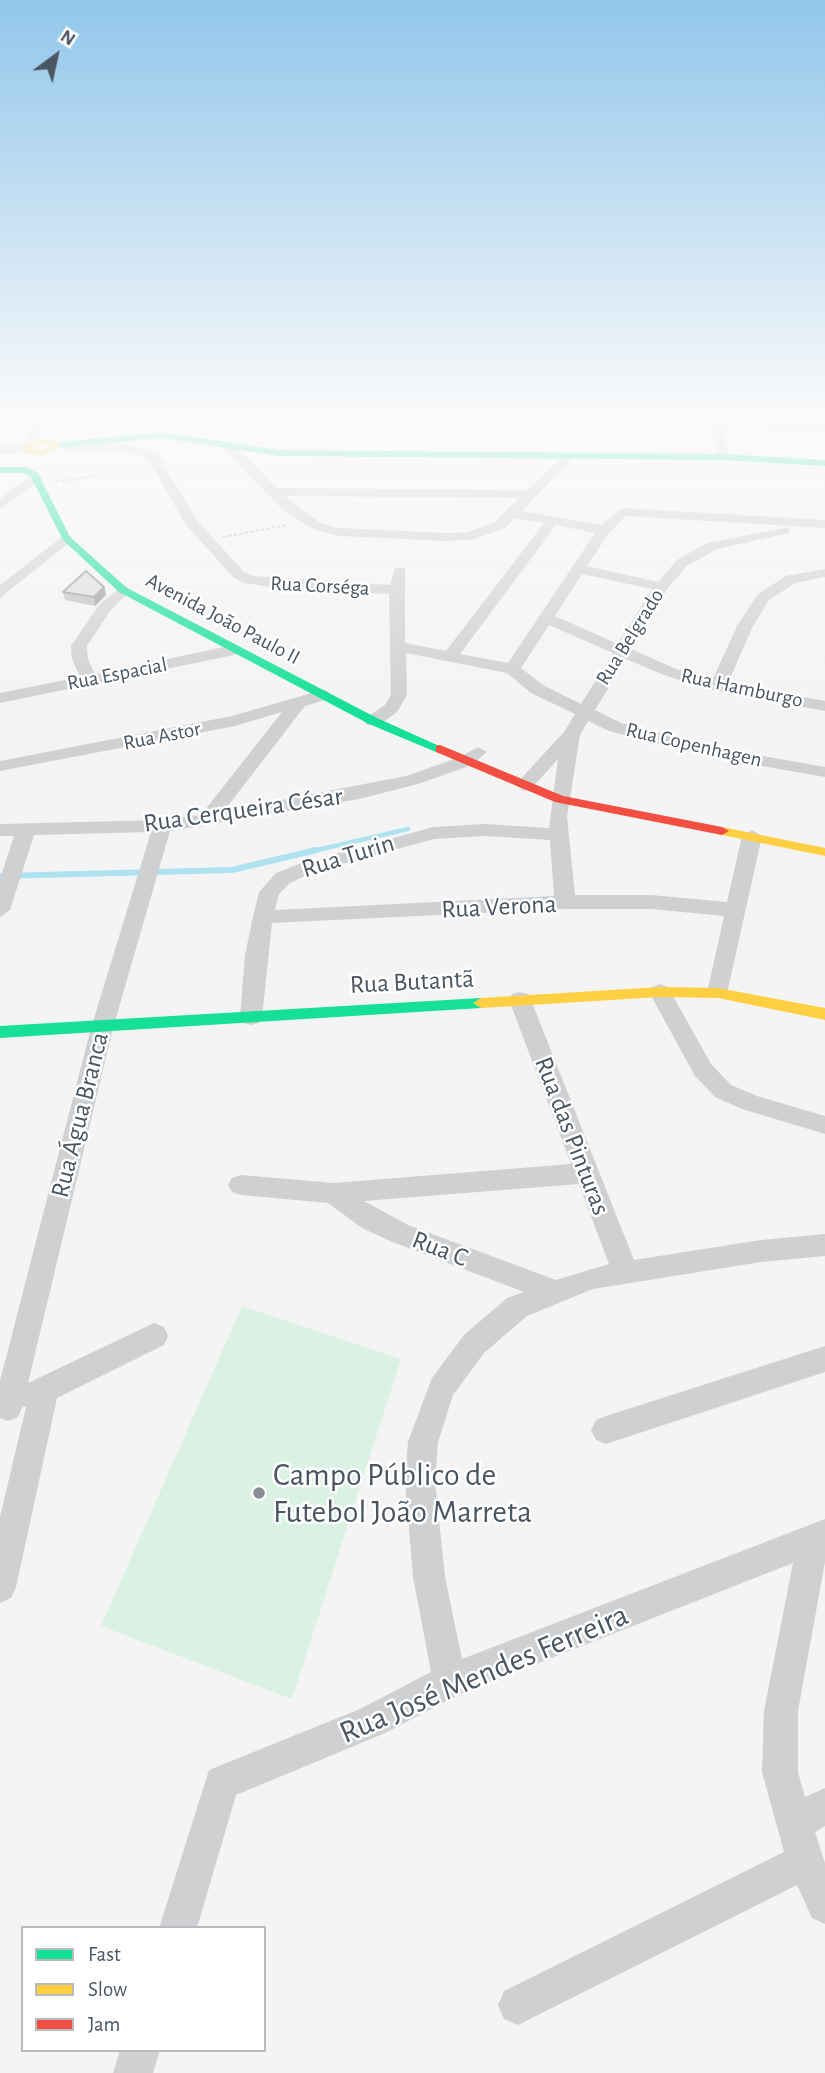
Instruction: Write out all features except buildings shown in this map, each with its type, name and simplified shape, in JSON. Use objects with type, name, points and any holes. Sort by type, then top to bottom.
[{"type":"street","name":"Avenida João Paulo II","points":[[52,512],[66,538],[123,590],[322,695],[591,803],[825,852]]},
{"type":"street","name":"Rua Corséga","points":[[185,512],[239,575],[249,580],[284,585],[397,590]]},
{"type":"street","points":[[294,512],[305,522],[340,533],[449,537],[491,531],[513,513],[604,530]]},
{"type":"street","points":[[397,646],[512,669],[604,530],[618,515],[626,512]]},
{"type":"street","points":[[639,512],[825,525]]},
{"type":"street","points":[[705,516],[720,530],[712,546]]},
{"type":"street","points":[[450,657],[500,587],[553,520]]},
{"type":"street","name":"Rua Belgrado","points":[[565,902],[559,835],[571,736],[583,712],[661,587],[682,563],[712,546],[769,532],[825,525]]},
{"type":"street","points":[[0,593],[66,538]]},
{"type":"street","points":[[579,569],[661,587]]},
{"type":"street","points":[[378,717],[399,695],[397,590],[400,571]]},
{"type":"street","points":[[718,686],[763,597],[790,579],[825,573]]},
{"type":"street","points":[[89,679],[80,659],[79,646],[104,608],[123,590]]},
{"type":"street","name":"Rua Hamburgo","points":[[545,618],[670,672],[718,686],[825,706]]},
{"type":"street","name":"Rua Espacial","points":[[0,698],[234,650]]},
{"type":"street","name":"Rua Copenhagen","points":[[512,669],[537,689],[615,727],[666,742],[825,772]]},
{"type":"street","name":"Rua Astor","points":[[0,766],[235,721],[322,695]]},
{"type":"street","points":[[207,820],[298,703]]},
{"type":"street","name":"Rua Belgrado","points":[[529,779],[571,736]]},
{"type":"street","name":"Rua Cerqueira César","points":[[0,830],[162,826],[207,820],[359,793],[412,780],[472,756]]},
{"type":"street","name":"Rua Água Branca","points":[[4,1410],[102,1028],[162,826]]},
{"type":"street","points":[[0,910],[26,829]]},
{"type":"street","name":"Rua Turin","points":[[251,1017],[263,917],[269,892],[283,878],[407,838],[459,830],[559,835]]},
{"type":"street","points":[[718,993],[752,836]]},
{"type":"street","name":"Rua Verona","points":[[263,917],[565,902],[651,902],[736,911]]},
{"type":"street","points":[[660,992],[704,1070],[723,1091],[750,1103],[825,1125]]},
{"type":"street","name":"Rua Butantã","points":[[0,1032],[102,1028],[660,992],[718,993],[825,1014]]},
{"type":"street","name":"Rua das Pinturas","points":[[520,1000],[625,1271]]},
{"type":"street","points":[[241,1185],[334,1193],[588,1173]]},
{"type":"street","name":"Rua C","points":[[334,1193],[371,1220],[399,1233],[554,1291]]},
{"type":"street","points":[[450,1681],[429,1577],[420,1482],[422,1443],[442,1387],[474,1344],[517,1307],[554,1291],[625,1271],[825,1245]]},
{"type":"street","points":[[4,1410],[154,1336]]},
{"type":"street","points":[[607,1430],[825,1359]]},
{"type":"street","points":[[0,1587],[44,1390]]},
{"type":"street","points":[[819,1538],[781,1711],[780,1772],[810,1815],[805,1861],[825,1905]]},
{"type":"street","name":"Rua José Mendes Ferreira","points":[[222,1783],[371,1722],[450,1681],[819,1538]]},
{"type":"street","points":[[179,1926],[222,1783]]},
{"type":"street","points":[[518,2005],[805,1861]]},
{"type":"street","points":[[133,2073],[139,2052]]},
{"type":"path","points":[[207,540],[305,522]]},
{"type":"green space","name":"Campo Público de Futebol João Marreta","points":[[242,1306],[401,1359],[292,1699],[101,1626]]},
{"type":"waterway","points":[[309,852],[408,829]]},
{"type":"waterway","points":[[0,876],[232,870],[316,850]]},
{"type":"traffic: fast","points":[[53,512],[66,538],[123,590],[373,721],[440,749]]},
{"type":"traffic: fast","points":[[0,1032],[481,1003]]},
{"type":"traffic: slow","points":[[722,831],[825,852]]},
{"type":"traffic: slow","points":[[481,1003],[660,992],[718,993],[825,1014]]},
{"type":"traffic: jam","points":[[440,749],[560,799],[722,831]]},
{"type":"place","name":"Campo Público de Futebol João Marreta","points":[[259,1493]]}]
